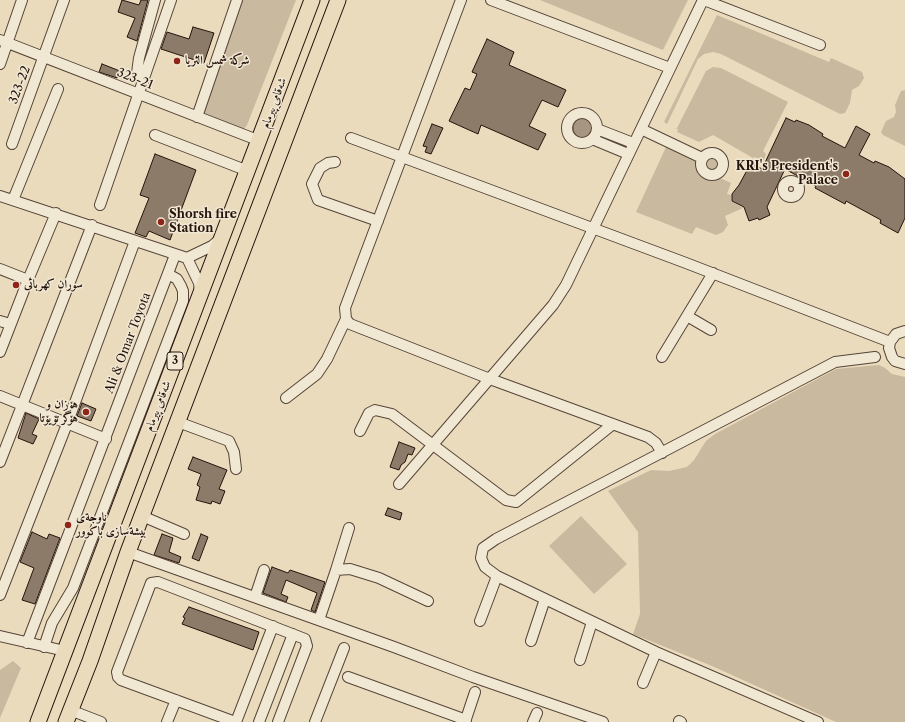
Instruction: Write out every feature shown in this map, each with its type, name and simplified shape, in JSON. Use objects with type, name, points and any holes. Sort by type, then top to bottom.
[{"type":"highway","name":"شەقامی پیرمام","points":[[38,722],[121,504],[189,304],[200,293],[260,141],[312,0]]},
{"type":"highway","name":"شەقامی پیرمام","points":[[68,716],[128,552],[338,0]]},
{"type":"highway","points":[[121,504],[130,498],[136,499],[142,503],[143,513]]},
{"type":"street","points":[[0,64],[4,42],[22,0]]},
{"type":"street","name":"323-22","points":[[12,144],[64,0]]},
{"type":"street","points":[[143,82],[137,73],[139,58],[155,0]]},
{"type":"street","points":[[100,205],[172,0]]},
{"type":"street","points":[[197,117],[237,0]]},
{"type":"street","points":[[286,398],[317,374],[328,359],[346,319],[345,308],[461,0]]},
{"type":"street","points":[[491,0],[670,68]]},
{"type":"street","points":[[399,484],[553,306],[566,285],[703,0],[820,45]]},
{"type":"street","name":"323-21","points":[[4,42],[260,141]]},
{"type":"street","points":[[13,200],[58,89]]},
{"type":"street","points":[[592,139],[597,129],[594,118],[585,112],[576,114],[568,120],[567,130],[571,139],[580,143],[592,139],[628,154]]},
{"type":"street","points":[[597,129],[633,144]]},
{"type":"street","points":[[640,129],[702,158]]},
{"type":"street","points":[[155,136],[248,171]]},
{"type":"street","points":[[351,138],[713,273],[890,342]]},
{"type":"street","points":[[335,162],[328,163],[320,168],[312,184],[318,200],[378,221]]},
{"type":"street","points":[[0,196],[56,213],[187,258],[212,246],[221,238]]},
{"type":"street","points":[[0,352],[56,213]]},
{"type":"street","points":[[0,462],[92,225]]},
{"type":"street","points":[[0,595],[67,424],[135,241]]},
{"type":"street","name":"Ali & Omar Toyota","points":[[27,643],[175,255]]},
{"type":"street","points":[[187,258],[199,283],[200,293]]},
{"type":"street","points":[[0,269],[28,280]]},
{"type":"street","points":[[662,356],[713,273]]},
{"type":"street","points":[[44,647],[52,623],[73,588],[189,304],[177,279],[168,274]]},
{"type":"street","points":[[687,316],[711,330]]},
{"type":"street","points":[[346,319],[350,324],[490,379],[648,437],[656,443],[662,453]]},
{"type":"street","points":[[0,320],[10,324]]},
{"type":"street","points":[[904,330],[896,334],[890,342],[889,348],[892,357],[900,363],[905,364]]},
{"type":"street","points":[[818,722],[656,652],[497,576],[488,570],[483,563],[484,548],[488,544],[835,362],[875,356]]},
{"type":"street","points":[[0,396],[106,439]]},
{"type":"street","points":[[360,431],[369,413],[375,410],[392,414],[432,446],[506,500],[516,502],[613,424]]},
{"type":"street","points":[[178,422],[229,441],[234,452],[236,469]]},
{"type":"street","points":[[143,513],[184,534]]},
{"type":"street","points":[[318,620],[349,528]]},
{"type":"street","points":[[128,552],[318,620],[473,678],[603,722]]},
{"type":"street","points":[[336,570],[350,569],[379,578],[428,601]]},
{"type":"street","points":[[255,597],[264,570]]},
{"type":"street","points":[[480,621],[497,576]]},
{"type":"street","points":[[272,626],[235,722],[121,680],[118,674],[151,583],[158,582],[293,634],[305,639],[307,646],[278,722]]},
{"type":"street","points":[[531,641],[545,599]]},
{"type":"street","points":[[580,660],[592,622]]},
{"type":"street","points":[[259,722],[293,634]]},
{"type":"street","points":[[0,636],[65,651]]},
{"type":"street","points":[[315,722],[344,648]]},
{"type":"street","points":[[643,683],[656,652]]},
{"type":"street","points":[[348,677],[465,721],[475,692]]},
{"type":"street","points":[[167,722],[176,700]]},
{"type":"street","points":[[68,716],[101,722]]},
{"type":"shaded area","points":[[243,0],[296,0],[247,125],[244,129],[203,113]]},
{"type":"shaded area","points":[[540,0],[688,0],[663,50]]},
{"type":"shaded area","points":[[717,15],[829,62],[831,58],[862,72],[864,78],[859,86],[852,90],[850,103],[845,113],[840,114],[721,54],[713,52],[704,54],[698,59],[667,124],[664,122]]},
{"type":"shaded area","points":[[713,67],[721,68],[788,102],[763,151],[766,154],[763,161],[754,157],[752,160],[753,158],[713,135],[699,142],[677,132],[678,129],[675,128],[677,128],[706,71]]},
{"type":"shaded area","points":[[905,90],[905,146],[883,135],[881,132],[886,121],[894,117],[896,112],[895,105],[901,91]]},
{"type":"shaded area","points":[[584,117],[592,120],[595,128],[592,136],[584,139],[576,136],[573,128],[576,120]]},
{"type":"shaded area","points":[[668,146],[696,158],[697,167],[703,176],[713,180],[720,178],[731,183],[727,194],[731,195],[731,201],[743,208],[725,216],[728,225],[723,232],[716,235],[696,227],[692,234],[636,212],[666,147]]},
{"type":"shaded area","points":[[712,157],[717,159],[719,164],[717,169],[712,171],[707,169],[705,164],[707,159]]},
{"type":"shaded area","points":[[879,365],[892,374],[905,377],[905,722],[836,722],[712,666],[633,634],[640,614],[638,532],[608,491],[651,470],[669,471],[687,467],[694,460],[706,441],[715,434],[836,369]]},
{"type":"shaded area","points":[[581,516],[627,564],[594,594],[549,546]]},
{"type":"shaded area","points":[[13,661],[21,668],[0,718],[0,670]]},
{"type":"building","points":[[122,0],[139,5],[141,0],[148,0],[137,41],[127,37],[135,18],[118,12]]},
{"type":"building","points":[[193,27],[214,33],[204,63],[161,49],[167,32],[189,39]]},
{"type":"building","points":[[487,39],[514,52],[509,65],[566,90],[558,107],[542,100],[529,126],[546,134],[538,150],[481,125],[478,134],[449,121],[465,88],[470,90],[477,74],[472,72]]},
{"type":"building","points":[[102,64],[120,71],[117,78],[99,72]]},
{"type":"building","name":"KRI's President's Palace","points":[[786,118],[795,122],[796,120],[809,125],[823,134],[822,136],[845,148],[856,126],[870,134],[859,155],[874,163],[875,161],[889,167],[905,179],[905,218],[898,233],[880,223],[881,220],[846,201],[845,204],[815,188],[816,186],[785,169],[767,207],[770,215],[759,220],[758,218],[749,221],[744,207],[732,201],[732,194],[739,185],[751,163],[762,169]]},
{"type":"building","points":[[432,124],[443,128],[431,154],[425,152],[427,147],[423,146]]},
{"type":"building","points":[[155,154],[196,170],[170,240],[149,231],[146,237],[135,233],[149,198],[140,195]]},
{"type":"building","name":"هۆزان و هۆگر تۆیۆتا","points":[[82,403],[96,409],[91,421],[77,416]]},
{"type":"building","points":[[26,413],[39,419],[32,434],[37,436],[33,444],[18,438]]},
{"type":"building","points":[[399,442],[415,448],[412,455],[408,454],[405,462],[401,465],[399,470],[390,467]]},
{"type":"building","points":[[193,457],[227,470],[219,489],[225,491],[220,504],[212,501],[211,504],[196,500],[200,487],[197,485],[201,474],[188,469]]},
{"type":"building","points":[[388,508],[402,513],[400,520],[385,515]]},
{"type":"building","points":[[32,532],[47,539],[49,534],[60,538],[35,604],[22,600],[34,568],[20,562]]},
{"type":"building","points":[[162,534],[173,538],[169,552],[181,557],[179,563],[154,555]]},
{"type":"building","points":[[201,534],[208,537],[199,561],[192,558]]},
{"type":"building","points":[[272,567],[288,573],[290,570],[325,582],[315,612],[311,610],[317,593],[286,580],[281,594],[288,597],[286,602],[263,593]]},
{"type":"building","points":[[189,607],[259,632],[253,650],[182,624],[185,618],[183,617]]},
{"type":"place","name":"شركة شمس الثريا","points":[[177,61]]},
{"type":"place","name":"KRI's President's Palace","points":[[846,174]]},
{"type":"place","name":"Shorsh fire Station","points":[[161,222]]},
{"type":"place","name":"سوران کهربائی","points":[[16,285]]},
{"type":"place","name":"هۆزان و هۆگر تۆیۆتا","points":[[86,412]]},
{"type":"place","name":"ناوجةى بيشةسازى باكوور","points":[[68,525]]}]
